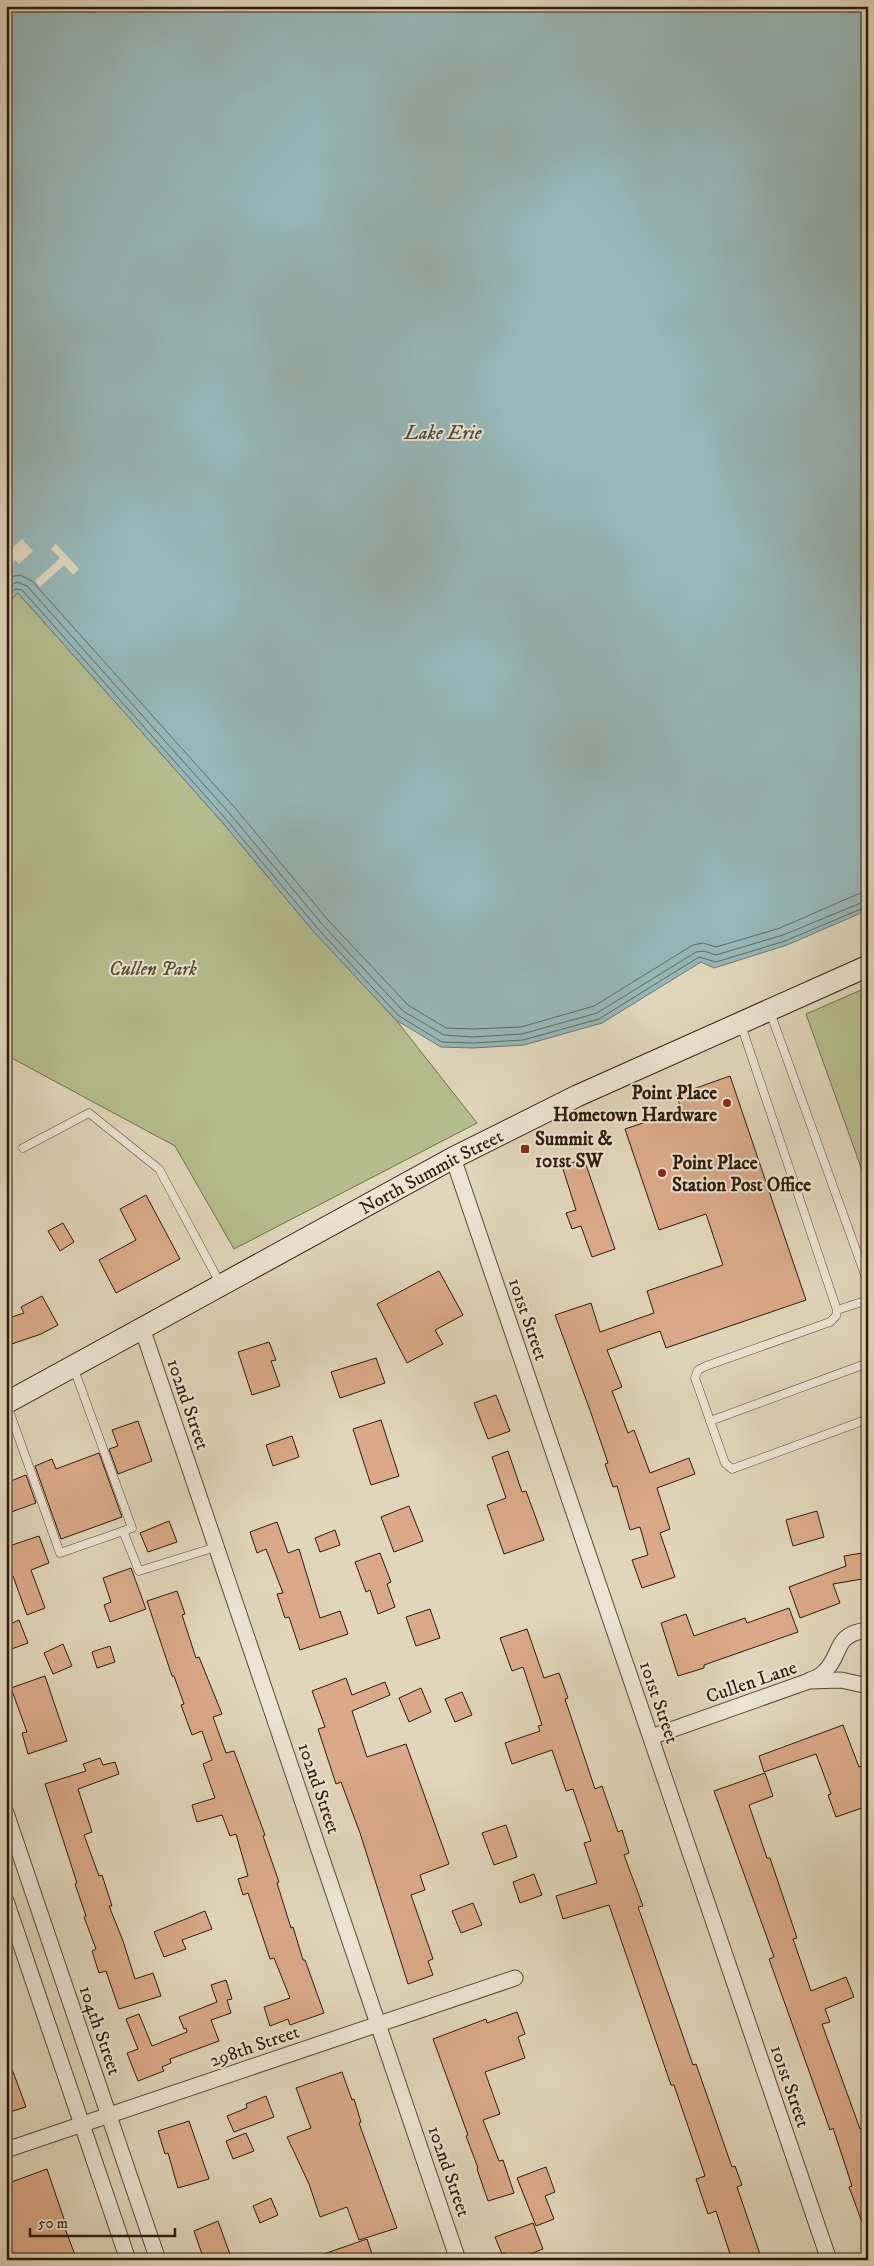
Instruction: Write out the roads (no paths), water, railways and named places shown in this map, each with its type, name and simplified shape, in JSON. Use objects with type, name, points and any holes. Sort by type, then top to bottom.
[{"type":"main road","name":"North Summit Street","points":[[6,1403],[453,1158],[578,1096],[868,966]]},
{"type":"street","name":"101st Street","points":[[453,1158],[829,2260]]},
{"type":"street","name":"102nd Street","points":[[142,1328],[458,2260]]},
{"type":"street","points":[[809,1681],[825,1672],[839,1644],[848,1636],[868,1630]]},
{"type":"street","name":"Cullen Lane","points":[[651,1737],[809,1681],[840,1680],[868,1686]]},
{"type":"street","name":"104th Street","points":[[6,1813],[158,2260]]},
{"type":"street","points":[[6,1901],[128,2260]]},
{"type":"street","name":"298th Street","points":[[6,2150],[515,1978]]},
{"type":"lane","points":[[769,1010],[868,1283]]},
{"type":"lane","points":[[740,1023],[837,1310],[836,1316],[830,1322],[698,1370],[695,1378],[725,1463],[732,1469],[868,1419]]},
{"type":"lane","points":[[23,1148],[89,1113],[159,1168],[221,1284]]},
{"type":"lane","points":[[837,1310],[868,1300]]},
{"type":"lane","points":[[710,1421],[868,1363]]},
{"type":"lane","points":[[6,1403],[60,1553],[132,1528],[73,1367]]},
{"type":"lane","points":[[123,1531],[139,1571],[216,1547]]},
{"type":"water","name":"Lake Erie","points":[[6,6],[868,6],[868,910],[787,945],[714,968],[701,962],[602,1023],[524,1045],[473,1048],[441,1047],[396,1020],[314,932],[222,822],[18,593],[6,604]]},
{"type":"place","name":"Point Place Hometown Hardware","points":[[727,1103]]},
{"type":"place","name":"Summit & 101st SW","points":[[525,1149]]},
{"type":"place","name":"Point Place Station Post Office","points":[[662,1173]]},
{"type":"park label","name":"Cullen Park","points":[[153,968]]}]
